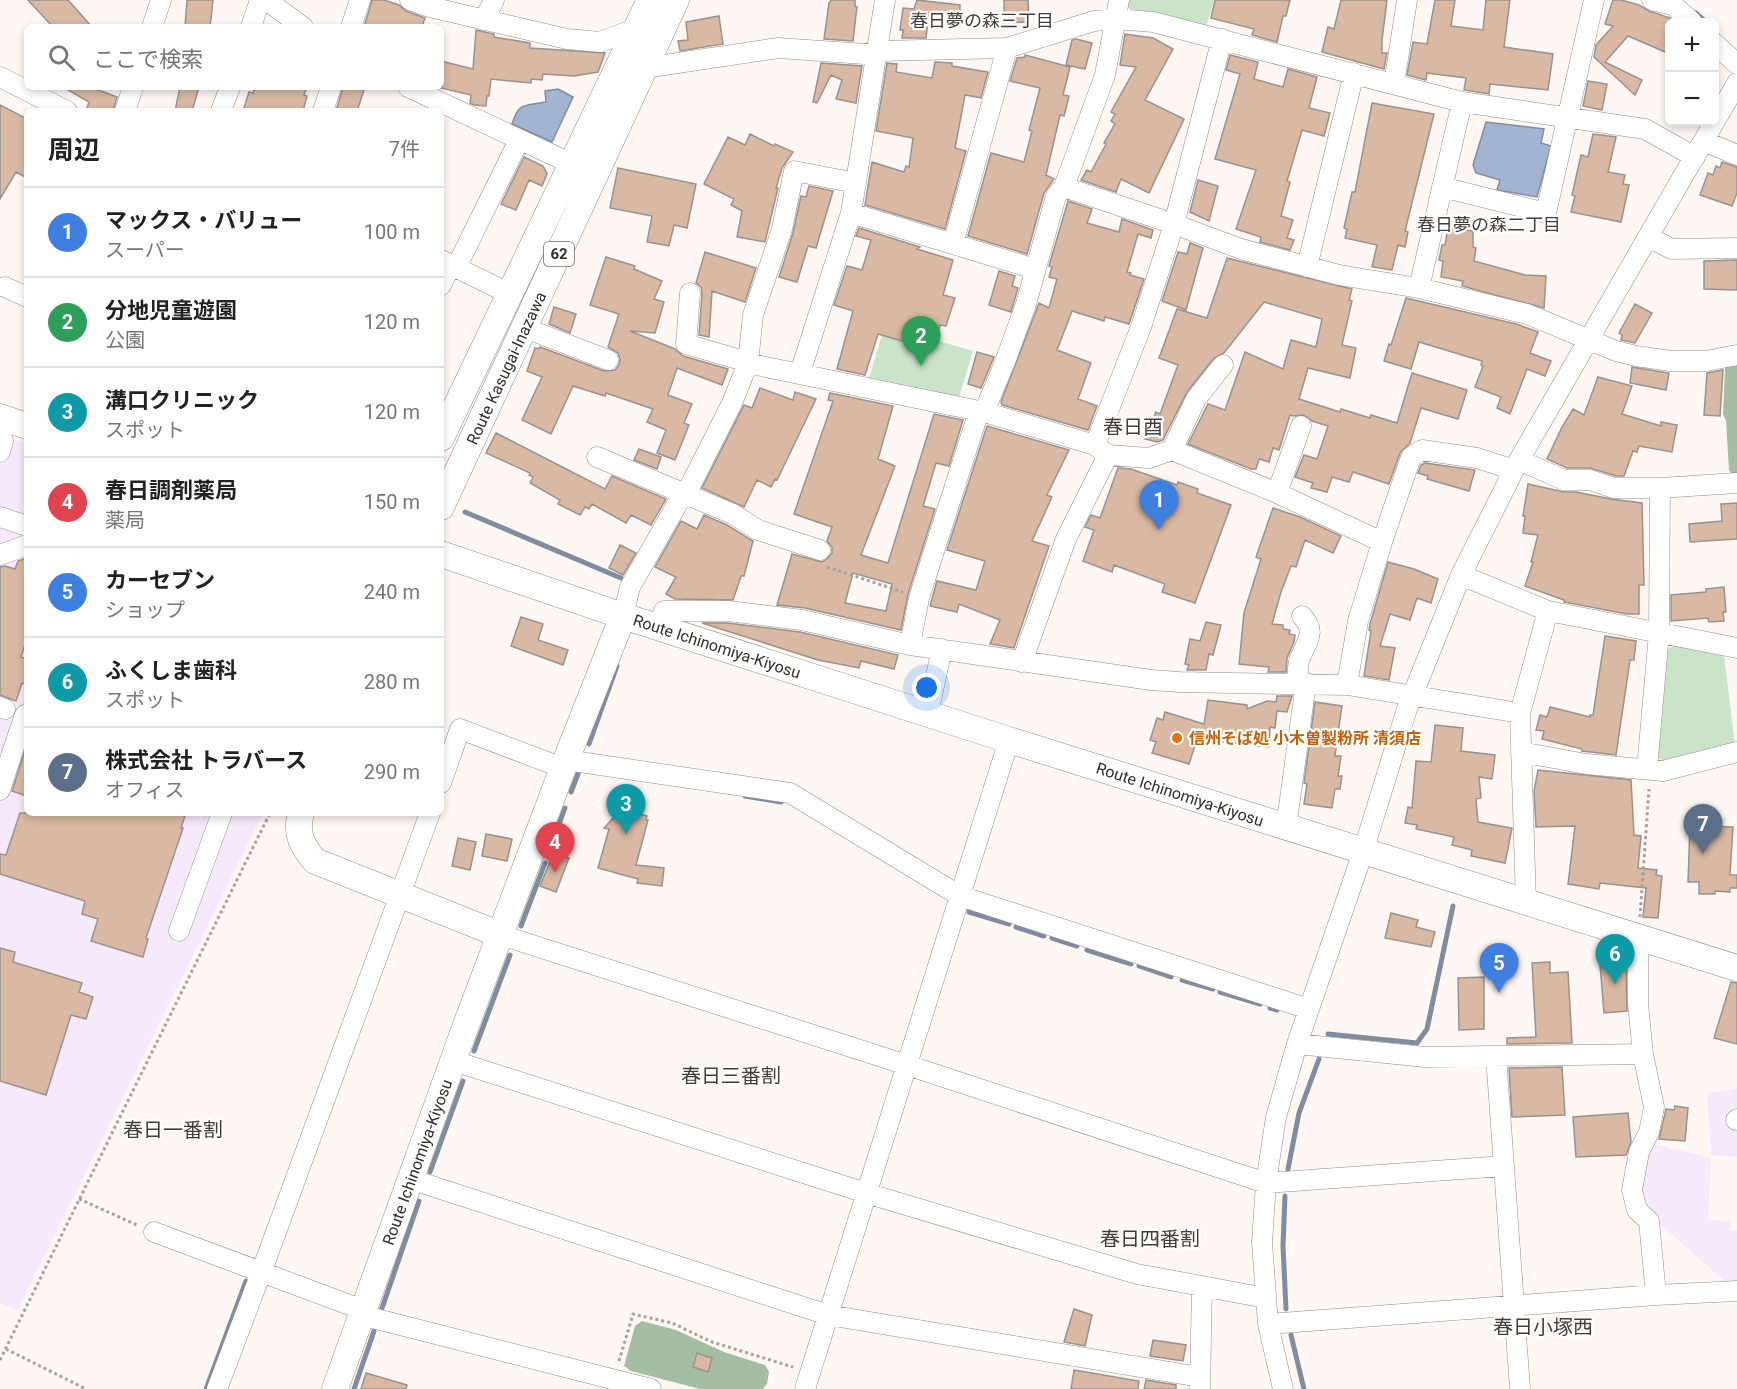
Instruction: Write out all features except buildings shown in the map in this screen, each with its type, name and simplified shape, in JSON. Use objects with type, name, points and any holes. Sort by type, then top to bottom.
[{"type":"main road","name":"Route Kasugai-Inazawa","points":[[444,432],[650,0]]},
{"type":"main road","name":"Route Kasugai-Inazawa","points":[[444,501],[676,0]]},
{"type":"main road","points":[[0,417],[24,425]]},
{"type":"main road","name":"Route Ichinomiya-Kiyosu","points":[[444,555],[623,616],[1009,740],[1737,968]]},
{"type":"main road","name":"Route Ichinomiya-Kiyosu","points":[[335,1389],[410,1179],[565,764],[623,616]]},
{"type":"main road","points":[[300,816],[297,825],[302,846],[315,861],[501,935]]},
{"type":"street","points":[[153,24],[160,0]]},
{"type":"street","points":[[252,24],[260,0]]},
{"type":"street","points":[[266,0],[299,24]]},
{"type":"street","points":[[352,24],[360,0]]},
{"type":"street","points":[[410,0],[430,8],[567,39],[600,42],[627,32],[633,34]]},
{"type":"street","points":[[484,20],[494,0]]},
{"type":"street","points":[[800,373],[851,213],[885,0]]},
{"type":"street","points":[[1394,84],[1407,0]]},
{"type":"street","points":[[1442,187],[1546,213],[1594,0]]},
{"type":"street","points":[[1652,0],[1673,5],[1688,18]]},
{"type":"street","points":[[644,68],[778,48],[865,54],[878,51],[1007,48],[1094,21],[1118,9],[1153,22],[1462,102],[1645,129],[1700,149],[1737,155]]},
{"type":"street","points":[[910,645],[919,597],[981,411],[1026,304],[1056,196],[1064,187],[1105,75],[1118,9]]},
{"type":"street","points":[[1022,662],[1066,539],[1102,450],[1174,224],[1222,39]]},
{"type":"street","points":[[953,244],[1007,48]]},
{"type":"street","points":[[1719,48],[1737,64]]},
{"type":"street","points":[[1307,267],[1354,73]]},
{"type":"street","points":[[2,83],[60,108]]},
{"type":"street","points":[[1283,1389],[1268,1324],[1262,1242],[1266,1183],[1276,1117],[1297,1044],[1363,852],[1413,696],[1461,575],[1516,465],[1737,83]]},
{"type":"street","points":[[126,108],[132,90]]},
{"type":"street","points":[[222,108],[229,90]]},
{"type":"street","points":[[323,108],[330,90]]},
{"type":"street","points":[[414,90],[572,164]]},
{"type":"street","points":[[1419,288],[1462,102]]},
{"type":"street","points":[[510,294],[449,264],[519,140]]},
{"type":"street","points":[[623,616],[630,587],[679,501],[686,494],[732,404],[748,363],[753,315],[782,229],[794,171],[856,183]]},
{"type":"street","points":[[1064,187],[1241,249],[1339,275],[1419,288],[1527,314],[1616,351],[1636,356],[1671,361],[1706,361],[1737,355]]},
{"type":"street","points":[[851,213],[1035,269]]},
{"type":"street","points":[[1648,237],[1672,249],[1737,248]]},
{"type":"street","points":[[5,287],[24,296]]},
{"type":"street","points":[[690,293],[686,344],[748,363],[981,411],[1102,450],[1149,458],[1172,450],[1277,493],[1382,542]]},
{"type":"street","points":[[525,328],[608,360]]},
{"type":"street","points":[[1172,450],[1196,399],[1223,365]]},
{"type":"street","points":[[1277,493],[1301,426]]},
{"type":"street","points":[[0,431],[3,441],[0,452]]},
{"type":"street","points":[[1347,685],[1358,621],[1382,542],[1411,457],[1422,450],[1516,465],[1564,480],[1590,480],[1614,488],[1660,488],[1737,483]]},
{"type":"street","points":[[597,457],[733,514],[758,530],[820,550]]},
{"type":"street","points":[[1647,770],[1659,633],[1660,488]]},
{"type":"street","points":[[0,517],[24,525]]},
{"type":"street","points":[[0,555],[24,546]]},
{"type":"street","points":[[1461,575],[1548,611],[1737,648]]},
{"type":"street","points":[[658,627],[664,611],[728,611],[802,620],[910,645],[1158,681],[1347,685],[1520,713]]},
{"type":"street","points":[[1526,902],[1520,713],[1548,611]]},
{"type":"street","points":[[1286,828],[1302,683],[1299,660],[1311,632],[1309,623],[1302,616]]},
{"type":"street","points":[[928,713],[942,650]]},
{"type":"street","points":[[0,790],[16,741],[14,711]]},
{"type":"street","points":[[444,774],[460,729],[565,764],[790,793],[960,896],[1309,1009]]},
{"type":"street","points":[[807,1381],[1009,740]]},
{"type":"street","points":[[1521,752],[1586,764],[1663,771],[1737,752]]},
{"type":"street","points":[[179,931],[221,816]]},
{"type":"street","points":[[217,1389],[429,816]]},
{"type":"street","points":[[501,935],[1266,1183],[1504,1166]]},
{"type":"street","points":[[1638,938],[1638,1004],[1643,1054],[1654,1107],[1649,1132],[1639,1152],[1632,1190],[1637,1210],[1649,1221],[1656,1295]]},
{"type":"street","points":[[1297,1044],[1425,1057],[1643,1054]]},
{"type":"street","points":[[1496,1056],[1520,1389]]},
{"type":"street","points":[[454,1061],[866,1193],[1137,1274],[1266,1298]]},
{"type":"street","points":[[410,1179],[828,1315],[1200,1383],[1203,1286]]},
{"type":"street","points":[[154,1232],[362,1313],[607,1382],[651,1389]]},
{"type":"street","points":[[1268,1324],[1737,1291]]},
{"type":"path","points":[[820,550],[818,564],[919,597]]},
{"type":"path","points":[[1638,938],[1649,781],[1647,770]]},
{"type":"path","points":[[0,1360],[269,816]]},
{"type":"path","points":[[79,1199],[154,1232]]},
{"type":"path","points":[[607,1382],[633,1314],[672,1323],[807,1381]]},
{"type":"path","points":[[6,1349],[86,1389]]},
{"type":"shaded area","points":[[0,436],[24,443],[24,816],[262,816],[18,1310],[0,1303]]},
{"type":"shaded area","points":[[1737,1088],[1737,1157],[1711,1155],[1707,1093]]},
{"type":"shaded area","points":[[1650,1143],[1711,1158],[1708,1220],[1731,1221],[1730,1230],[1737,1231],[1737,1285],[1729,1285],[1643,1209],[1637,1191]]},
{"type":"green space","points":[[1125,0],[1214,0],[1206,27],[1154,12],[1130,10]]},
{"type":"green space","points":[[885,325],[973,351],[958,401],[868,381]]},
{"type":"green space","points":[[1737,361],[1737,473],[1731,473],[1726,421],[1723,414],[1725,368],[1729,363]]},
{"type":"green space","points":[[1674,645],[1724,655],[1735,745],[1664,762],[1655,755],[1666,651]]},
{"type":"green space","points":[[642,1321],[676,1330],[724,1352],[765,1365],[769,1372],[767,1384],[763,1389],[700,1389],[631,1371],[624,1366],[635,1326]]},
{"type":"water","points":[[558,89],[573,97],[552,142],[512,124],[520,108],[546,102],[545,91]]},
{"type":"water","points":[[1486,122],[1544,129],[1541,143],[1551,146],[1537,197],[1497,190],[1500,180],[1476,173],[1473,165]]},
{"type":"waterway","points":[[1696,13],[1702,18]]},
{"type":"waterway","points":[[465,512],[621,578]]},
{"type":"waterway","points":[[589,744],[617,666]]},
{"type":"waterway","points":[[571,792],[578,774]]},
{"type":"waterway","points":[[745,796],[781,802]]},
{"type":"waterway","points":[[549,851],[565,808]]},
{"type":"waterway","points":[[521,926],[545,863]]},
{"type":"waterway","points":[[1328,1034],[1417,1043],[1427,1029],[1453,906]]},
{"type":"waterway","points":[[969,912],[1009,924]]},
{"type":"waterway","points":[[1016,927],[1044,936]]},
{"type":"waterway","points":[[1052,938],[1077,946]]},
{"type":"waterway","points":[[1087,950],[1131,964]]},
{"type":"waterway","points":[[474,1051],[510,955]]},
{"type":"waterway","points":[[1139,966],[1171,977]]},
{"type":"waterway","points":[[1182,980],[1213,989]]},
{"type":"waterway","points":[[1220,992],[1260,1004]]},
{"type":"waterway","points":[[1270,1008],[1277,1010]]},
{"type":"waterway","points":[[1288,1169],[1299,1113],[1319,1059]]},
{"type":"waterway","points":[[430,1172],[463,1081]]},
{"type":"waterway","points":[[1285,1196],[1283,1246],[1286,1309]]},
{"type":"waterway","points":[[381,1311],[419,1201]]},
{"type":"waterway","points":[[206,1389],[246,1281]]},
{"type":"waterway","points":[[354,1389],[374,1331]]},
{"type":"waterway","points":[[1291,1335],[1304,1389]]},
{"type":"place","name":"分地児童遊園","points":[[921,366]]},
{"type":"place","name":"マックス・バリュー","points":[[1159,530]]},
{"type":"place","name":"信州そば処 小木曽製粉所 清須店","points":[[1177,738]]},
{"type":"place","name":"溝口クリニック","points":[[626,834]]},
{"type":"place","name":"株式会社 トラバース","points":[[1703,854]]},
{"type":"place","name":"春日調剤薬局","points":[[555,872]]},
{"type":"place","name":"ふくしま歯科","points":[[1615,984]]},
{"type":"place","name":"カーセブン","points":[[1499,993]]},
{"type":"district","name":"春日夢の森三丁目","points":[[982,21]]},
{"type":"district","name":"春日夢の森二丁目","points":[[1489,225]]},
{"type":"district","name":"春日酉","points":[[1133,427]]},
{"type":"district","name":"春日三番割","points":[[731,1076]]},
{"type":"district","name":"春日一番割","points":[[173,1130]]},
{"type":"district","name":"春日四番割","points":[[1150,1239]]},
{"type":"district","name":"春日小塚西","points":[[1543,1327]]}]
